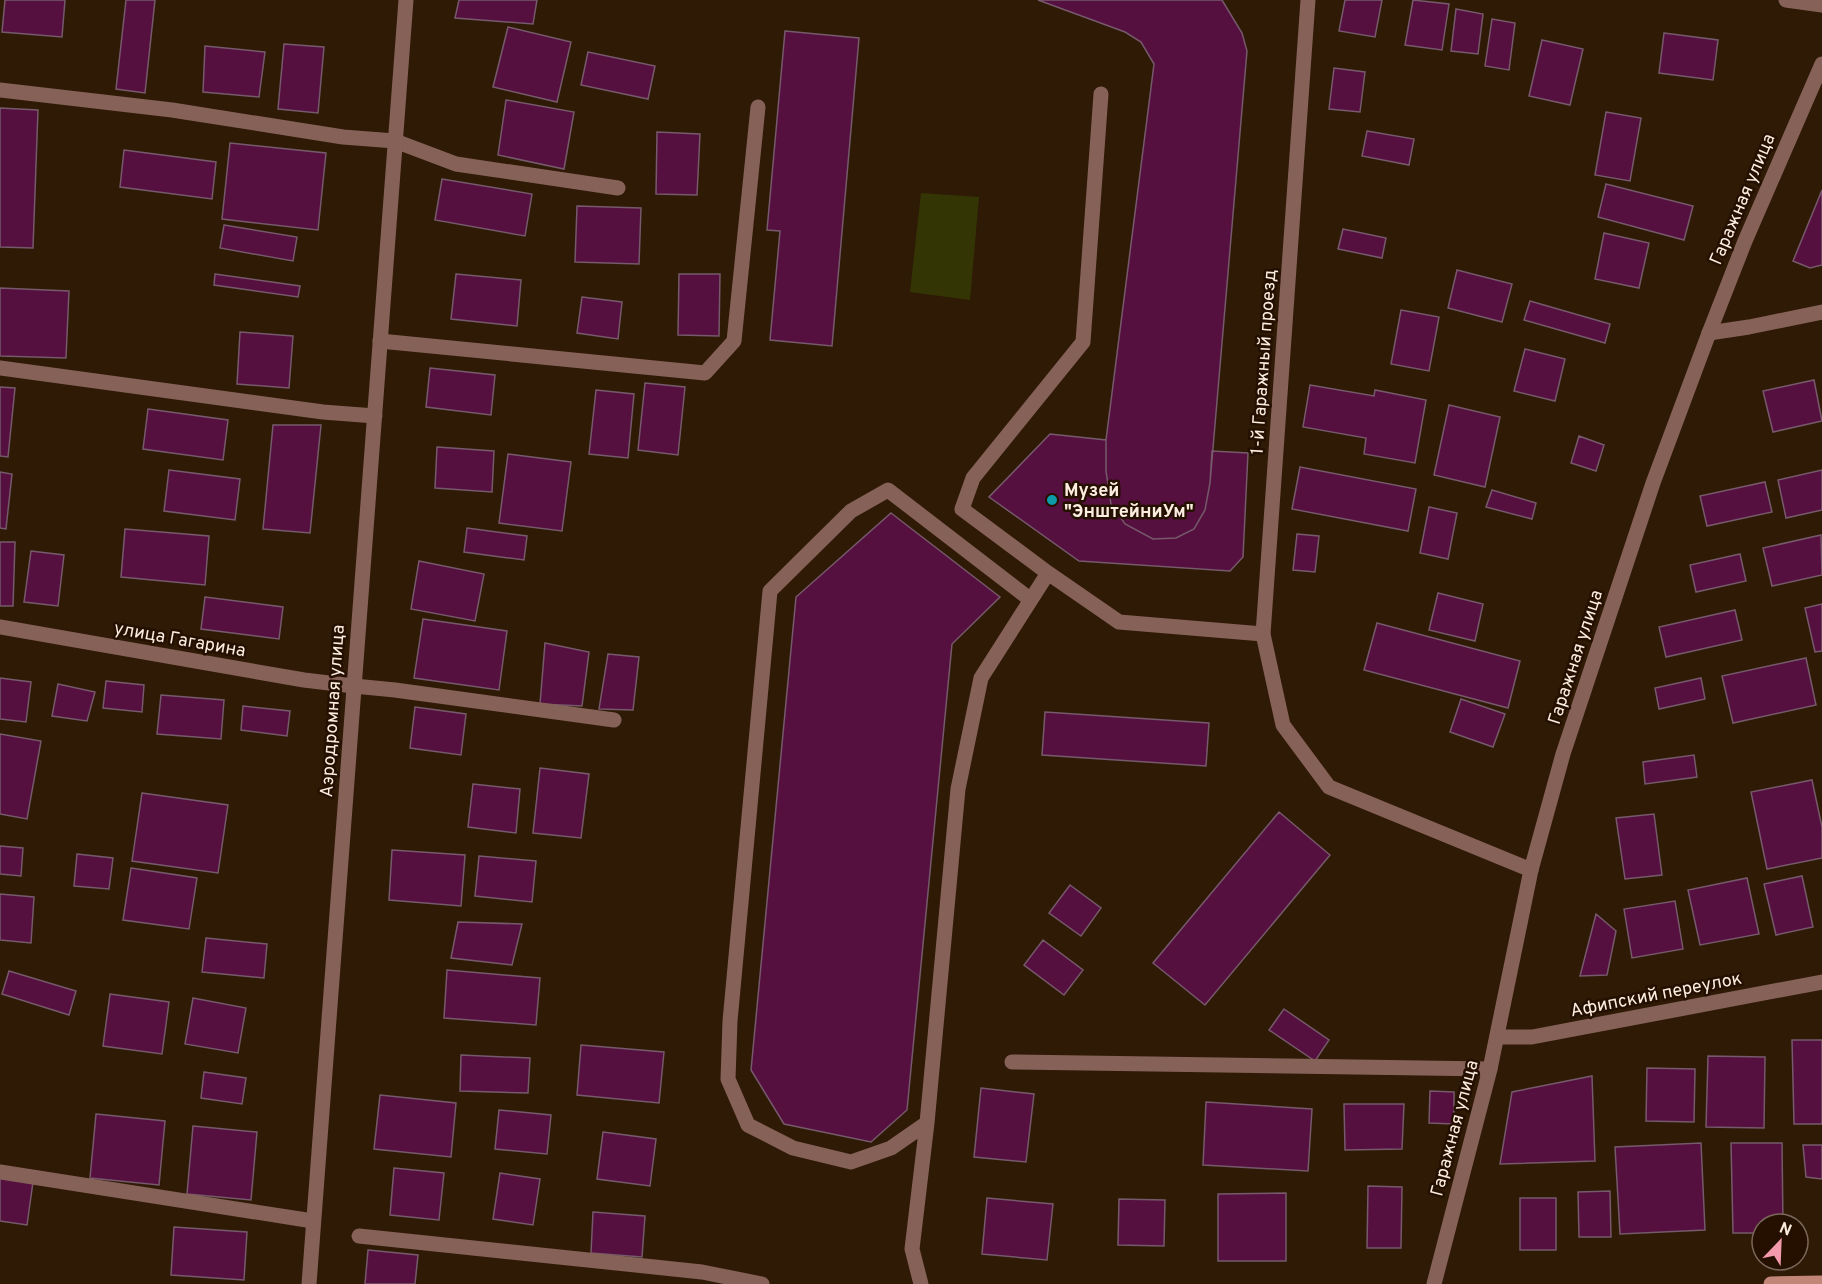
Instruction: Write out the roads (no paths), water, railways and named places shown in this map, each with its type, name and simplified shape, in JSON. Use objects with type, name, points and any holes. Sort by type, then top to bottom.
[{"type":"main road","points":[[1771,1284],[1822,1283]]},
{"type":"street","name":"Аэродромная улица","points":[[309,1284],[406,0]]},
{"type":"street","name":"1-й Гаражный проезд","points":[[1308,0],[1263,634],[1283,725],[1329,787],[1531,870]]},
{"type":"street","points":[[1786,0],[1822,5]]},
{"type":"street","name":"Гаражная улица","points":[[1434,1284],[1490,1069],[1531,870],[1563,754],[1645,506],[1709,333],[1745,241],[1822,64]]},
{"type":"street","points":[[0,90],[172,110],[343,136],[395,141],[456,164],[618,188]]},
{"type":"street","points":[[1101,94],[1083,342],[973,478],[962,508],[1048,573],[1119,622],[1263,634]]},
{"type":"street","points":[[380,341],[705,373],[734,341],[758,107]]},
{"type":"street","points":[[1709,333],[1822,312]]},
{"type":"street","points":[[0,368],[323,412],[375,416]]},
{"type":"street","points":[[927,1123],[891,1148],[851,1162],[793,1148],[748,1125],[729,1079],[730,1021],[770,591],[851,511],[888,490],[1031,600]]},
{"type":"street","points":[[921,1284],[912,1249],[927,1123],[958,789],[981,678],[1048,573]]},
{"type":"street","name":"улица Гагарина","points":[[0,627],[304,680],[614,720]]},
{"type":"street","name":"Афипский переулок","points":[[1497,1037],[1532,1037],[1822,982]]},
{"type":"street","points":[[1012,1062],[1490,1069]]},
{"type":"street","points":[[0,1172],[313,1221]]},
{"type":"street","points":[[359,1236],[762,1284]]},
{"type":"place","name":"Музей \"ЭнштейниУм\"","points":[[1052,500]]}]
